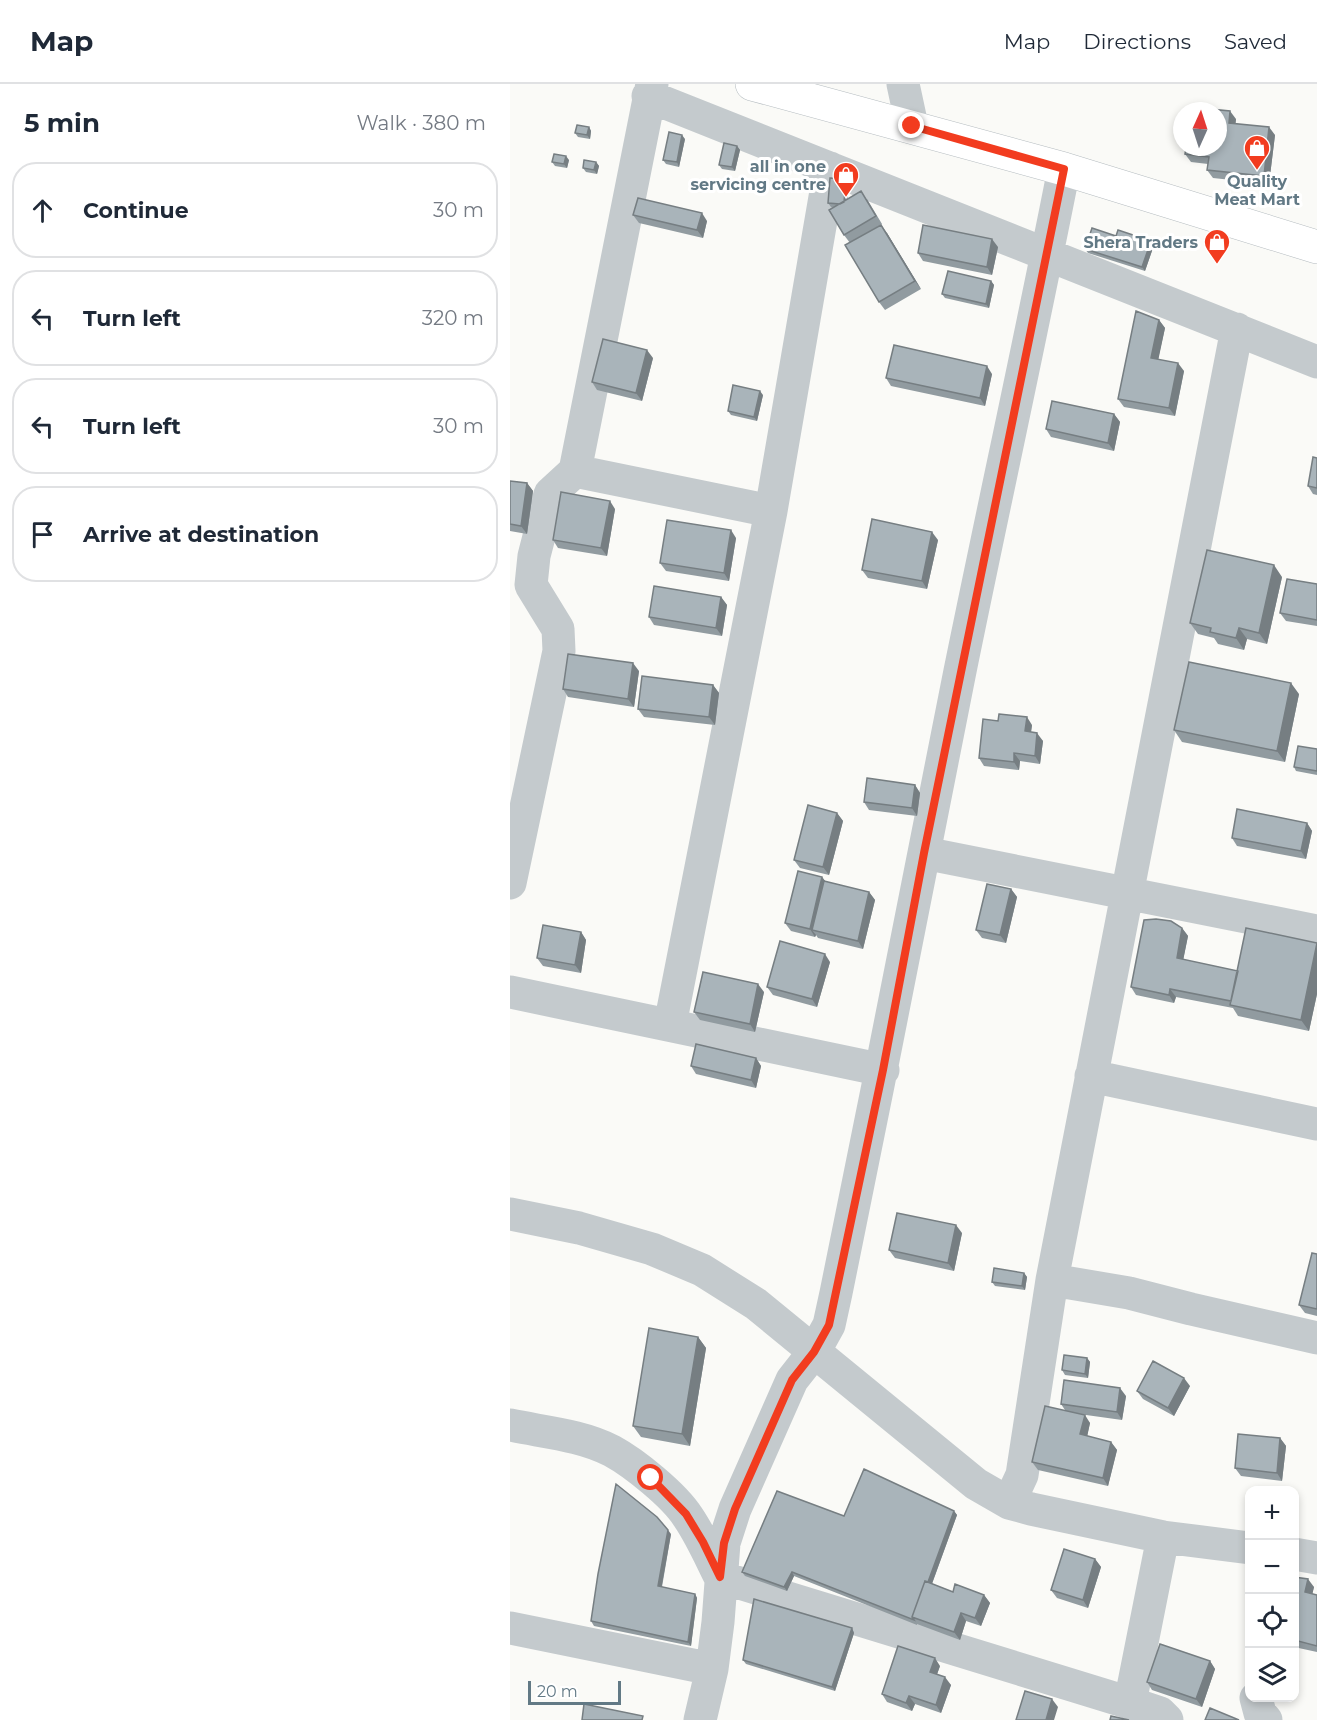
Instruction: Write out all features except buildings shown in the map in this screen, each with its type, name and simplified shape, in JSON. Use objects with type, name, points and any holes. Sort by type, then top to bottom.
[{"type":"main road","points":[[752,84],[1064,169],[1317,247]]},
{"type":"street","points":[[903,84],[912,126]]},
{"type":"street","points":[[510,882],[559,651],[558,628],[531,585],[522,553],[550,494],[575,471],[650,90],[830,168],[1317,362]]},
{"type":"street","points":[[670,1025],[771,511],[830,168]]},
{"type":"street","points":[[700,1720],[712,1669],[724,1543],[735,1509],[792,1380],[814,1352],[829,1325],[883,1070],[924,853],[1064,169]]},
{"type":"street","points":[[1010,1503],[1022,1475],[1052,1280],[1237,330]]},
{"type":"street","points":[[575,471],[771,511]]},
{"type":"street","points":[[924,853],[1317,931]]},
{"type":"street","points":[[510,992],[883,1070]]},
{"type":"street","points":[[1091,1076],[1317,1124]]},
{"type":"street","points":[[510,1214],[579,1228],[652,1249],[702,1270],[756,1304],[976,1484],[1010,1503],[1163,1538],[1245,1547]]},
{"type":"street","points":[[1052,1280],[1129,1293],[1317,1338]]},
{"type":"street","points":[[510,1425],[576,1438],[612,1451],[651,1478],[686,1514],[720,1577],[1130,1703],[1160,1713],[1167,1720]]},
{"type":"street","points":[[1130,1703],[1163,1538]]},
{"type":"street","points":[[1299,1555],[1317,1558]]},
{"type":"street","points":[[510,1628],[712,1669]]},
{"type":"street","points":[[1257,1702],[1260,1713],[1266,1720]]},
{"type":"place","name":"Quality Meat Mart","points":[[1257,171]]},
{"type":"place","name":"all in one servicing centre","points":[[846,198]]},
{"type":"place","name":"Shera Traders","points":[[1217,265]]},
{"type":"route","points":[[651,1478],[686,1514],[720,1577],[724,1543],[735,1509],[792,1380],[814,1352],[829,1325],[883,1070],[924,853],[1064,169],[912,126]]}]
